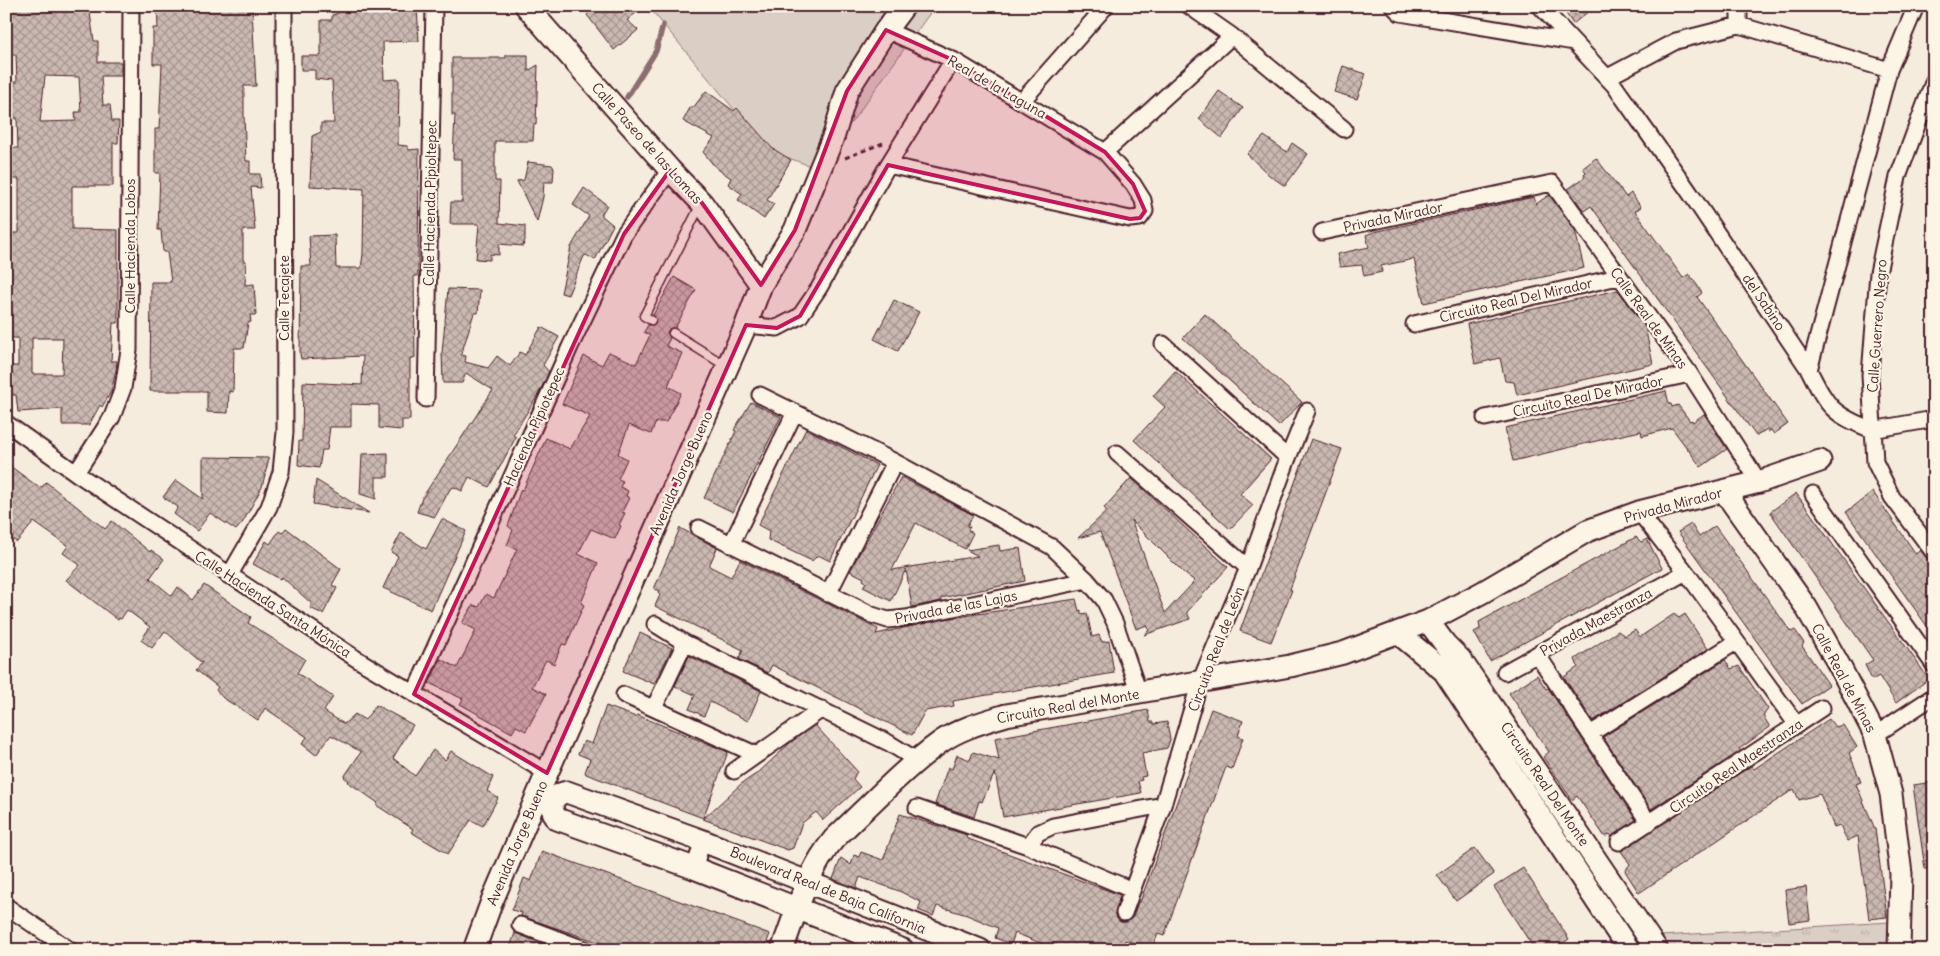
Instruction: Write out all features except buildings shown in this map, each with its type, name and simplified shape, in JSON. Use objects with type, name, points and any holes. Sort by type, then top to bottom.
[{"type":"street","name":"Calle Hacienda Lobos","points":[[76,473],[112,417],[123,388],[129,350],[131,6]]},
{"type":"street","name":"Calle Tecajete","points":[[229,576],[268,507],[281,472],[284,432],[284,6]]},
{"type":"street","name":"Calle Hacienda Pipioltepec","points":[[426,399],[434,6]]},
{"type":"street","name":"Calle Paseo de las Lomas","points":[[526,6],[670,170],[702,203],[761,285]]},
{"type":"street","name":"Avenida Jorge Bueno","points":[[474,950],[488,910],[547,773],[746,325],[761,285],[795,230],[818,169],[834,135],[847,91],[886,30],[904,6]]},
{"type":"street","points":[[1022,101],[1106,6]]},
{"type":"street","points":[[1189,6],[1232,36],[1344,129]]},
{"type":"street","points":[[1392,6],[1400,13],[1574,42]]},
{"type":"street","name":"del Sabino","points":[[1540,6],[1608,77],[1667,160],[1809,370],[1824,400],[1843,418],[1872,430]]},
{"type":"street","points":[[1739,6],[1739,25]]},
{"type":"street","points":[[1809,370],[1889,70],[1916,6]]},
{"type":"street","points":[[1608,77],[1676,41],[1739,25],[1889,70]]},
{"type":"street","name":"Real de la Laguna","points":[[886,30],[953,60],[1105,152],[1143,200],[1145,212],[1140,218],[1130,220],[888,165]]},
{"type":"street","points":[[1105,152],[1232,36]]},
{"type":"street","points":[[746,325],[777,328],[800,316],[819,288],[888,165],[953,60]]},
{"type":"street","name":"Calle Guerrero Negro","points":[[1934,80],[1898,177],[1878,273],[1870,375],[1875,462],[1888,488],[1934,553]]},
{"type":"street","name":"Hacienda Pipiotepec","points":[[414,694],[624,234],[670,170]]},
{"type":"street","name":"Privada Mirador","points":[[1322,232],[1552,183]]},
{"type":"street","name":"Calle Real de Minas","points":[[1552,183],[1618,277],[1690,374],[1759,482]]},
{"type":"street","name":"Circuito Real Del Mirador","points":[[1414,324],[1618,277]]},
{"type":"street","points":[[1163,344],[1288,458]]},
{"type":"street","name":"Circuito Real De Mirador","points":[[1485,418],[1690,374]]},
{"type":"street","points":[[760,395],[895,462],[1052,547],[1087,580],[1104,600],[1115,623],[1139,693]]},
{"type":"street","name":"Circuito Real de León","points":[[1124,913],[1163,805],[1200,682],[1248,568],[1307,411]]},
{"type":"street","points":[[731,545],[795,412]]},
{"type":"street","points":[[1872,430],[1934,419]]},
{"type":"street","name":"Calle Hacienda Santa Mónica","points":[[6,423],[76,473],[229,576],[414,694],[547,773]]},
{"type":"street","points":[[1117,453],[1248,568]]},
{"type":"street","name":"Privada Mirador","points":[[1428,621],[1483,592],[1586,531],[1639,512],[1759,482],[1820,461]]},
{"type":"street","points":[[828,594],[895,462]]},
{"type":"street","name":"Calle Real de Minas","points":[[1724,491],[1806,607],[1839,665],[1875,735],[1891,794],[1901,874],[1900,950]]},
{"type":"street","points":[[1813,494],[1934,665]]},
{"type":"street","points":[[1639,512],[1686,572],[1797,725]]},
{"type":"street","name":"Privada de las Lajas","points":[[699,528],[828,594],[888,620],[906,618],[1087,580]]},
{"type":"street","name":"Privada Maestranza","points":[[1505,672],[1686,572]]},
{"type":"street","name":"Circuito Real del Monte","points":[[782,950],[808,882],[824,852],[834,839],[918,761],[943,741],[968,727],[1006,715],[1290,666],[1343,653],[1428,621]]},
{"type":"street","name":"Circuito Real Del Monte","points":[[1428,621],[1445,644],[1460,659],[1657,950]]},
{"type":"street","points":[[655,624],[685,643],[889,742],[918,761]]},
{"type":"street","name":"Circuito Real Del Monte","points":[[1398,633],[1444,671],[1629,950]]},
{"type":"street","points":[[1590,734],[1736,642]]},
{"type":"street","points":[[654,708],[685,643]]},
{"type":"street","points":[[1537,654],[1650,823]]},
{"type":"street","points":[[624,695],[757,755]]},
{"type":"street","points":[[1875,735],[1934,696]]},
{"type":"street","points":[[734,771],[822,708]]},
{"type":"street","name":"Circuito Real Maestranza","points":[[1619,842],[1822,708]]},
{"type":"street","name":"Boulevard Real de Baja California","points":[[903,950],[694,868],[557,819],[552,811],[552,802],[558,794],[567,792],[704,840],[980,950]]},
{"type":"street","points":[[1028,846],[1038,833],[1053,826],[1163,805]]},
{"type":"street","points":[[917,808],[1028,846],[1132,890]]},
{"type":"street","points":[[694,868],[704,840]]},
{"type":"street","points":[[6,906],[70,950]]},
{"type":"street","points":[[520,925],[557,945],[587,950]]},
{"type":"lane","points":[[651,320],[644,316],[702,203]]},
{"type":"lane","points":[[672,333],[727,368]]},
{"type":"path","points":[[818,169],[907,134]]},
{"type":"highlighted area","points":[[886,30],[953,60],[1105,152],[1133,184],[1145,211],[1140,218],[1130,219],[888,165],[800,316],[777,328],[746,325],[547,773],[414,694],[624,234],[670,170],[702,203],[761,285],[795,230],[847,91]]},
{"type":"green space","points":[[648,6],[935,6],[818,169],[768,150]]},
{"type":"green space","points":[[1890,922],[1888,950],[1671,950],[1661,936]]},
{"type":"waterway","points":[[627,97],[656,51],[663,25]]}]
